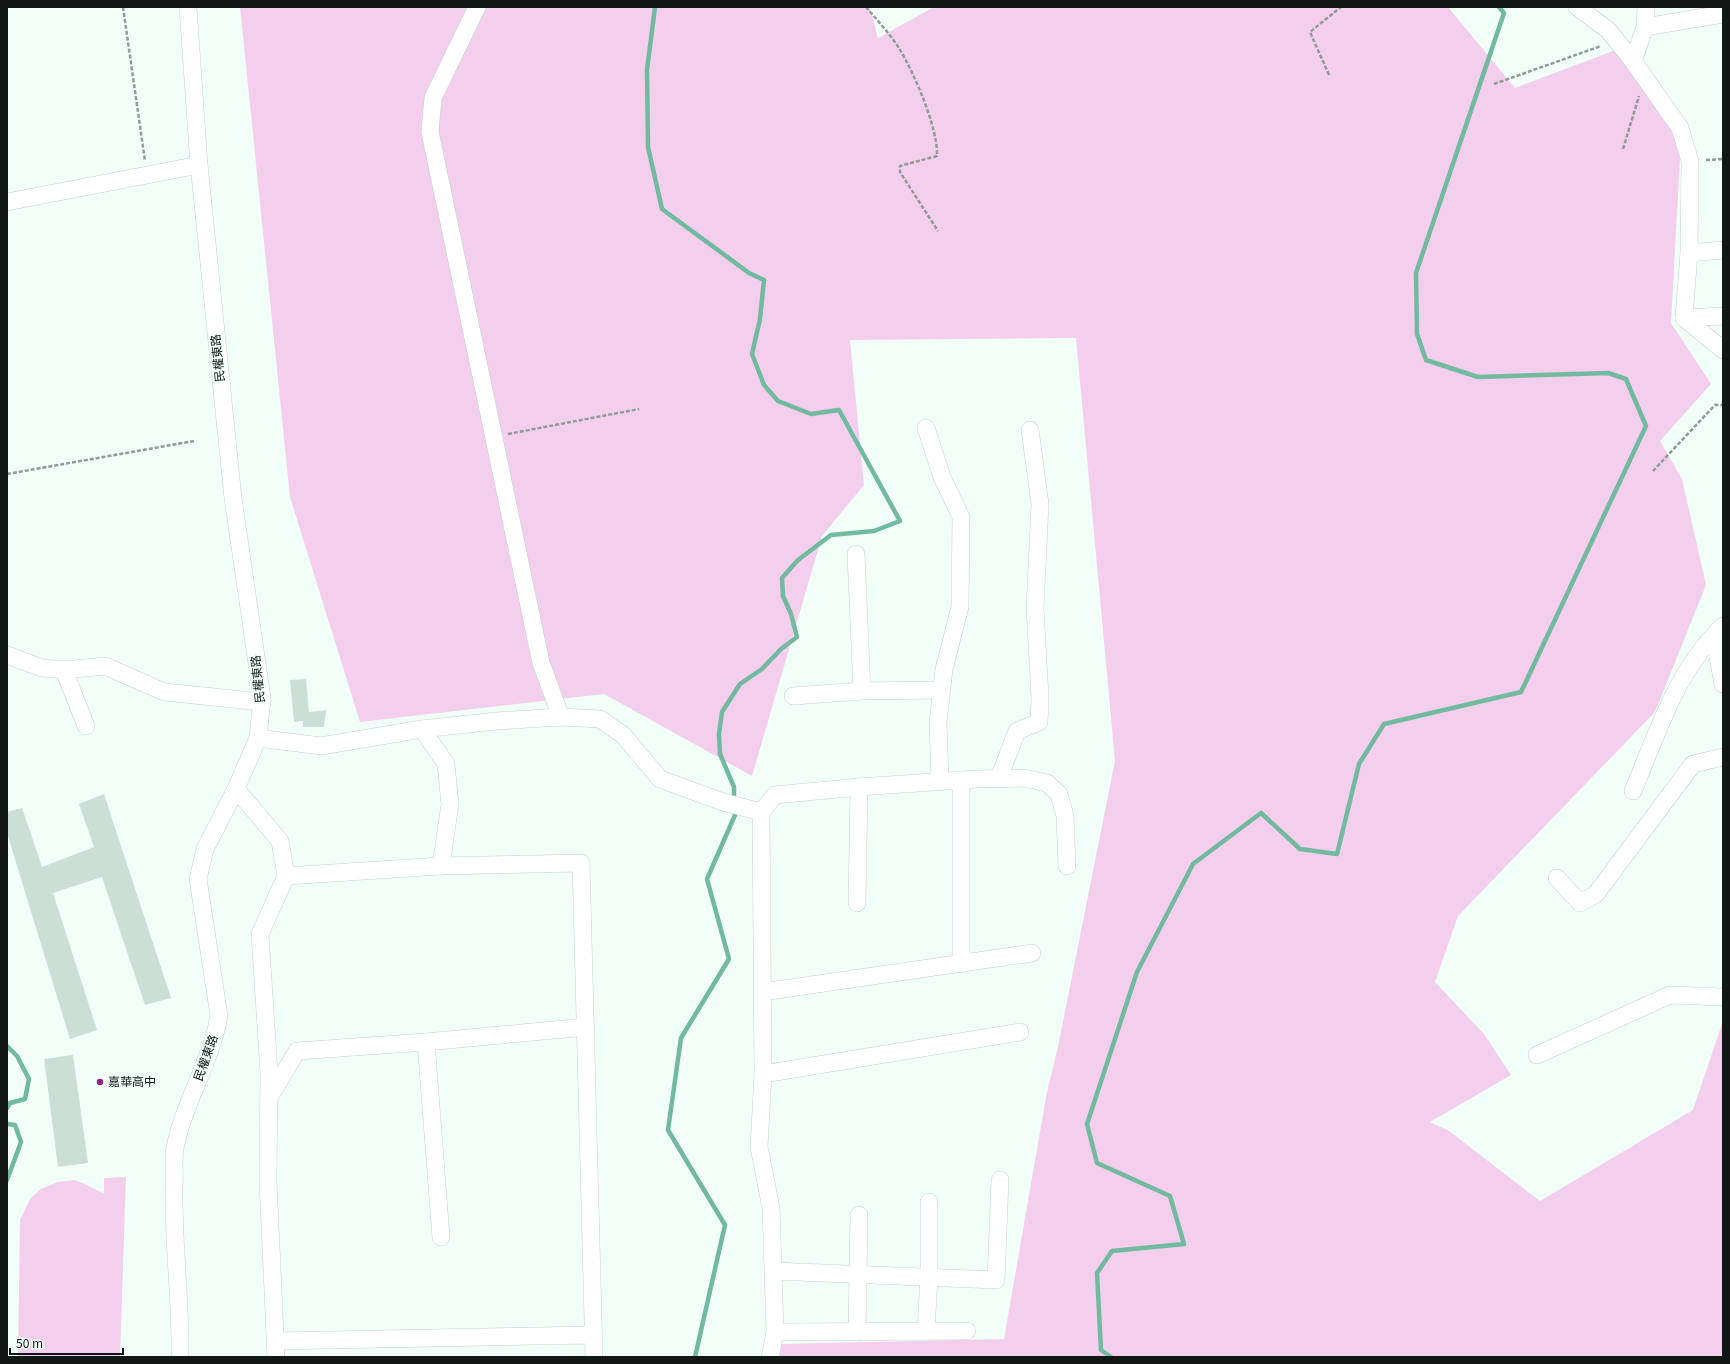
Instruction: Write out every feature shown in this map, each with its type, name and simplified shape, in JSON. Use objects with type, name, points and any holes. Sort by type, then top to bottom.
[{"type":"street","name":"民權東路","points":[[180,1357],[174,1205],[175,1149],[181,1123],[215,1037],[218,1016],[198,879],[205,849],[236,789],[258,738],[262,702],[233,498],[199,165],[188,7]]},
{"type":"street","points":[[477,7],[433,98],[430,132],[541,663],[562,717]]},
{"type":"street","points":[[1577,7],[1608,30],[1633,61],[1644,79],[1680,128],[1690,161],[1690,253],[1684,318]]},
{"type":"street","points":[[1633,61],[1645,27],[1646,7]]},
{"type":"street","points":[[1645,27],[1723,14]]},
{"type":"street","points":[[7,202],[199,165]]},
{"type":"street","points":[[1690,253],[1723,250]]},
{"type":"street","points":[[1684,318],[1723,316]]},
{"type":"street","points":[[1684,318],[1723,350]]},
{"type":"street","points":[[926,428],[942,477],[961,517],[960,607],[944,669],[938,722],[940,781]]},
{"type":"street","points":[[998,778],[1017,731],[1039,722],[1040,698],[1035,608],[1040,504],[1030,430]]},
{"type":"street","points":[[856,554],[862,691]]},
{"type":"street","points":[[1718,630],[1723,684]]},
{"type":"street","points":[[1633,791],[1680,680],[1718,630]]},
{"type":"street","points":[[7,654],[42,668],[64,670],[105,666],[164,692],[262,702]]},
{"type":"street","points":[[64,670],[86,726]]},
{"type":"street","points":[[793,696],[862,691],[941,690]]},
{"type":"street","points":[[258,738],[320,746],[422,729],[562,717],[600,719],[622,736],[660,778],[723,802],[761,812]]},
{"type":"street","points":[[422,729],[446,764],[450,804],[441,866]]},
{"type":"street","points":[[1558,878],[1580,903],[1596,894],[1694,764],[1723,757]]},
{"type":"street","points":[[770,1357],[775,1332],[771,1208],[759,1147],[763,1074],[761,812],[775,796],[859,787],[940,781],[1024,778],[1046,783],[1059,794],[1065,816],[1067,866]]},
{"type":"street","points":[[960,780],[961,964]]},
{"type":"street","points":[[857,903],[859,787]]},
{"type":"street","points":[[236,789],[280,841],[286,876],[260,934],[269,1098],[268,1181],[275,1349],[593,1335]]},
{"type":"street","points":[[286,876],[441,866],[581,863],[594,1357]]},
{"type":"street","points":[[762,992],[1032,953]]},
{"type":"street","points":[[1537,1055],[1670,995],[1723,997]]},
{"type":"street","points":[[269,1098],[297,1051],[426,1042],[586,1027]]},
{"type":"street","points":[[763,1074],[1020,1032]]},
{"type":"street","points":[[426,1042],[441,1238]]},
{"type":"street","points":[[773,1272],[996,1280],[1000,1180]]},
{"type":"street","points":[[926,1331],[929,1277],[929,1202]]},
{"type":"street","points":[[857,1332],[859,1215]]},
{"type":"street","points":[[775,1332],[967,1331]]},
{"type":"path","points":[[123,7],[147,175]]},
{"type":"path","points":[[866,7],[898,48],[913,77],[932,122],[937,156],[900,166],[900,172],[938,231]]},
{"type":"path","points":[[1329,75],[1310,32],[1341,7]]},
{"type":"path","points":[[1494,84],[1616,40]]},
{"type":"path","points":[[1623,150],[1644,79]]},
{"type":"path","points":[[1653,471],[1715,405],[1723,405]]},
{"type":"path","points":[[494,437],[639,409]]},
{"type":"path","points":[[7,474],[194,441]]},
{"type":"shaded area","points":[[240,7],[870,7],[878,38],[934,7],[1448,7],[1515,88],[1621,48],[1681,139],[1671,323],[1711,384],[1660,441],[1682,479],[1706,585],[1655,712],[1458,916],[1435,982],[1484,1034],[1511,1075],[1430,1122],[1449,1131],[1540,1201],[1693,1110],[1723,1021],[1723,1357],[780,1357],[781,1344],[1004,1339],[1047,1092],[1058,1047],[1115,761],[1076,338],[850,340],[864,485],[822,536],[752,776],[604,694],[360,722],[290,497]]},
{"type":"shaded area","points":[[126,1177],[120,1357],[18,1357],[20,1220],[30,1199],[41,1189],[58,1182],[74,1180],[104,1194],[104,1178]]},
{"type":"building","points":[[306,679],[309,712],[326,710],[324,727],[303,727],[303,721],[294,722],[290,680]]},
{"type":"building","points":[[104,794],[171,998],[145,1005],[102,877],[53,893],[97,1030],[70,1039],[7,833],[7,812],[22,808],[42,867],[94,847],[79,804]]},
{"type":"building","points":[[73,1055],[88,1163],[58,1167],[44,1059]]},
{"type":"waterway","points":[[655,7],[647,70],[648,147],[662,209],[749,273],[764,280],[760,319],[752,354],[764,385],[778,401],[811,414],[839,410],[900,521],[874,531],[831,535],[798,560],[782,578],[783,596],[791,614],[797,637],[781,649],[762,669],[740,684],[722,712],[719,734],[720,754],[734,787],[734,802]]},
{"type":"waterway","points":[[1111,1357],[1101,1350],[1097,1273],[1112,1251],[1184,1244],[1170,1196],[1097,1163],[1087,1124],[1137,972],[1193,864],[1261,813],[1300,849],[1337,854],[1359,764],[1384,724],[1521,692],[1646,426],[1626,379],[1608,373],[1478,377],[1426,360],[1417,334],[1416,273],[1504,13],[1499,7]]},
{"type":"waterway","points":[[695,1357],[725,1225],[668,1130],[681,1038],[729,959],[707,879],[735,815],[735,809]]},
{"type":"waterway","points":[[7,1046],[17,1056],[29,1079],[25,1099],[10,1103],[7,1108]]},
{"type":"waterway","points":[[7,1124],[15,1125],[21,1142],[7,1180]]},
{"type":"place","name":"嘉華高中","points":[[100,1082]]}]
